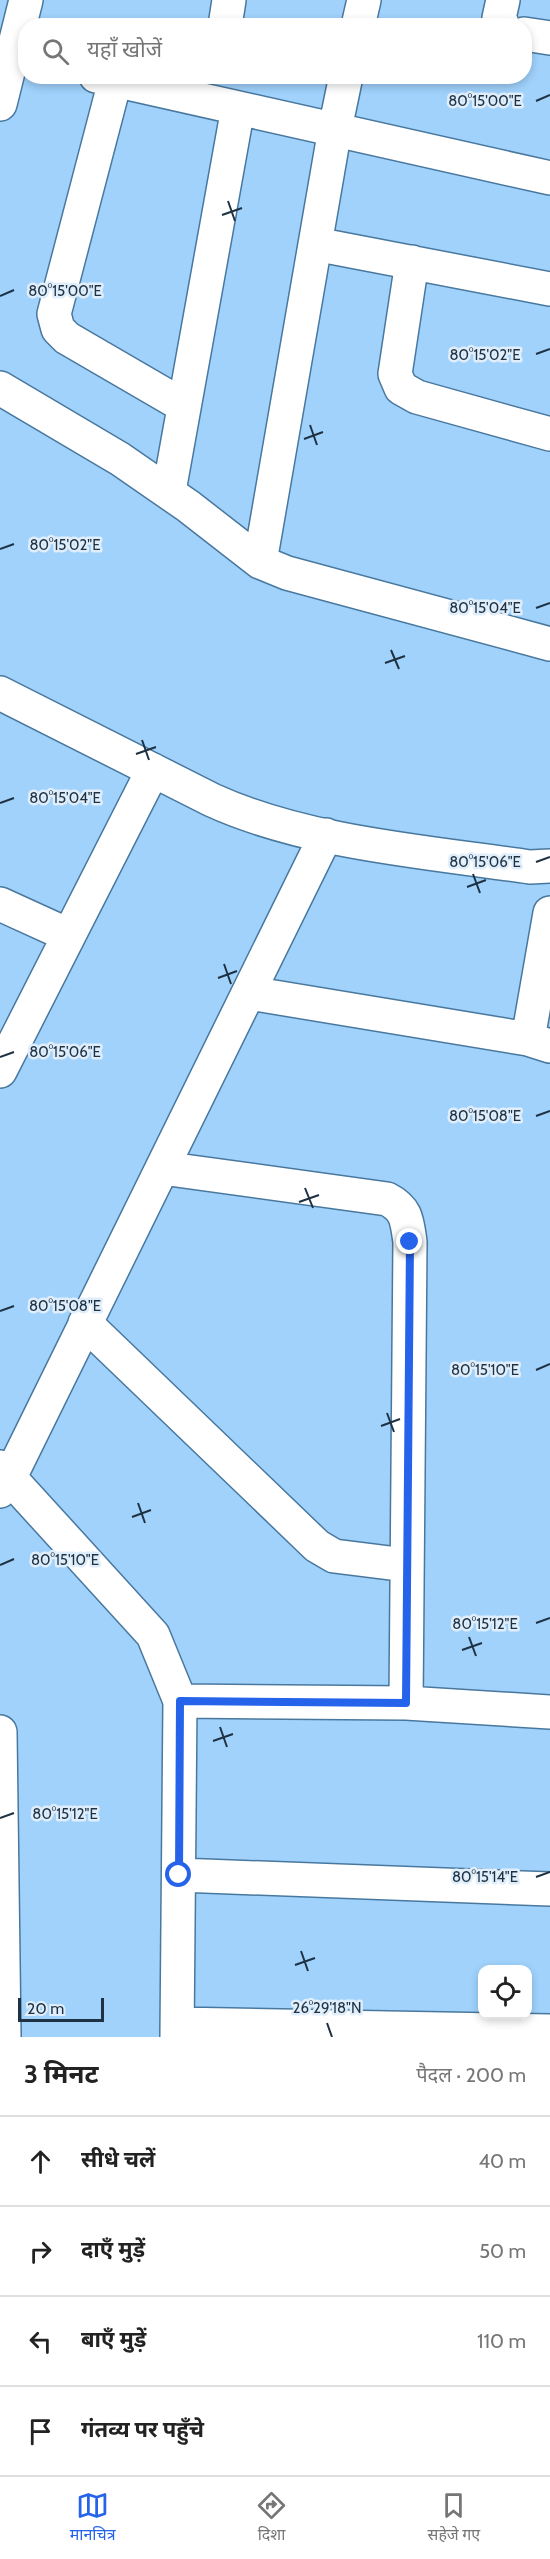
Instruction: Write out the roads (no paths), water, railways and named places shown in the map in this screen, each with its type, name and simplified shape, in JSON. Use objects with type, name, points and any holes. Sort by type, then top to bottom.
[{"type":"street","points":[[24,18],[26,0]]},
{"type":"street","points":[[226,18],[229,0]]},
{"type":"street","points":[[360,18],[364,0]]},
{"type":"street","points":[[500,18],[503,0]]},
{"type":"street","points":[[532,35],[550,38]]},
{"type":"street","points":[[0,104],[18,61]]},
{"type":"street","points":[[105,84],[54,314],[58,329],[67,338],[184,406]]},
{"type":"street","points":[[142,84],[222,95],[335,129],[550,178]]},
{"type":"street","points":[[260,562],[344,84]]},
{"type":"street","points":[[169,491],[184,406],[222,95]]},
{"type":"street","points":[[315,244],[550,288]]},
{"type":"street","points":[[412,262],[395,374],[401,388],[417,397],[550,434]]},
{"type":"street","points":[[0,388],[120,459],[169,491],[260,562],[287,573],[550,644]]},
{"type":"street","points":[[0,693],[242,813],[278,825],[389,847],[530,867],[550,866]]},
{"type":"street","points":[[0,1071],[153,770]]},
{"type":"street","points":[[327,835],[85,1323],[3,1478],[153,1635],[180,1701],[178,2031],[550,2031]]},
{"type":"street","points":[[0,904],[68,936]]},
{"type":"street","points":[[249,993],[539,1042],[550,913]]},
{"type":"street","points":[[162,1168],[387,1199],[399,1205],[407,1220],[410,1242],[406,1703]]},
{"type":"street","points":[[85,1323],[317,1546],[334,1556],[406,1565]]},
{"type":"street","points":[[180,1701],[406,1703],[550,1712]]},
{"type":"street","points":[[0,1725],[4,2037]]},
{"type":"street","points":[[179,1875],[550,1889]]}]
